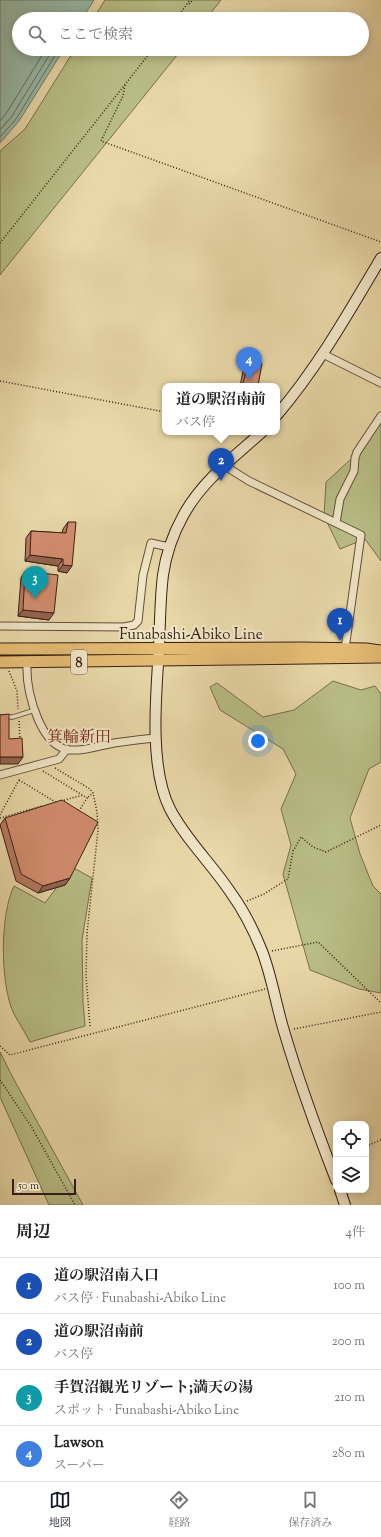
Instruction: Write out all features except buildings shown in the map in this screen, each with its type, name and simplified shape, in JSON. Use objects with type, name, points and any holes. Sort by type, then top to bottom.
[{"type":"main road","name":"Funabashi-Abiko Line","points":[[0,649],[345,649],[381,651]]},
{"type":"main road","name":"Funabashi-Abiko Line","points":[[0,662],[381,657]]},
{"type":"street","points":[[280,412],[293,397],[323,354],[381,258]]},
{"type":"street","points":[[323,354],[381,383]]},
{"type":"street","points":[[336,523],[340,498],[354,471],[355,458],[381,416]]},
{"type":"street","points":[[259,435],[225,466],[196,496],[175,530],[169,547],[163,574],[158,661],[156,757],[160,782],[169,808],[185,833],[231,893],[248,920],[263,953],[284,1031],[333,1172]]},
{"type":"street","points":[[225,466],[249,481],[361,535],[345,649]]},
{"type":"street","points":[[0,626],[124,627],[134,625],[138,621],[143,575],[151,543],[169,547]]},
{"type":"street","points":[[27,662],[26,677],[29,696],[34,710],[43,729],[52,742],[59,747],[74,751],[91,750],[114,744],[156,738]]},
{"type":"street","points":[[0,774],[59,759],[67,749]]},
{"type":"street","points":[[341,1193],[345,1205]]},
{"type":"lane","points":[[0,717],[13,717],[34,710]]},
{"type":"path","points":[[181,12],[192,0]]},
{"type":"path","points":[[0,243],[148,56]]},
{"type":"path","points":[[125,85],[123,96],[101,141],[381,242]]},
{"type":"path","points":[[0,380],[162,411]]},
{"type":"path","points":[[54,767],[90,789],[93,793],[97,812],[98,830],[87,933],[86,976],[90,1026]]},
{"type":"path","points":[[48,769],[42,770],[87,798]]},
{"type":"path","points":[[14,771],[19,780],[61,806]]},
{"type":"path","points":[[0,817],[22,776]]},
{"type":"path","points":[[77,815],[87,798],[93,793]]},
{"type":"path","points":[[49,805],[83,795]]},
{"type":"path","points":[[0,817],[42,807]]},
{"type":"path","points":[[238,905],[264,894],[288,878],[293,851],[301,836],[313,847],[326,852],[381,825]]},
{"type":"path","points":[[263,953],[318,942],[381,1002]]},
{"type":"path","points":[[0,1046],[10,1055],[272,987]]},
{"type":"path","points":[[284,1031],[381,1012]]},
{"type":"path","points":[[0,1080],[31,1126],[75,1205]]},
{"type":"path","points":[[369,1145],[381,1140]]},
{"type":"green space","points":[[105,0],[221,0],[212,12],[97,12]]},
{"type":"green space","points":[[71,56],[176,56],[0,275],[0,151],[25,129]]},
{"type":"green space","points":[[381,420],[381,561],[365,539],[340,549],[324,516],[326,482],[363,450]]},
{"type":"green space","points":[[333,681],[361,690],[375,686],[381,694],[381,762],[369,769],[350,818],[360,854],[373,886],[381,894],[381,993],[359,989],[310,970],[283,874],[291,845],[281,809],[296,774],[283,749],[220,710],[210,687],[217,683],[263,717],[294,710]]},
{"type":"green space","points":[[72,867],[92,878],[82,940],[85,1026],[30,1042],[13,1012],[6,984],[3,948],[9,898],[14,886],[45,903]]},
{"type":"green space","points":[[0,1052],[83,1205],[49,1205],[0,1097]]},
{"type":"water","points":[[0,0],[94,0],[86,12],[12,12],[12,56],[60,56],[19,121],[0,143]]},
{"type":"place","name":"Lawson","points":[[249,380]]},
{"type":"place","name":"道の駅沼南前","points":[[221,481]]},
{"type":"place","name":"手賀沼観光リゾート;満天の湯","points":[[35,599]]},
{"type":"place","name":"道の駅沼南入口","points":[[340,641]]},
{"type":"district","name":"箕輪新田","points":[[79,736]]}]
